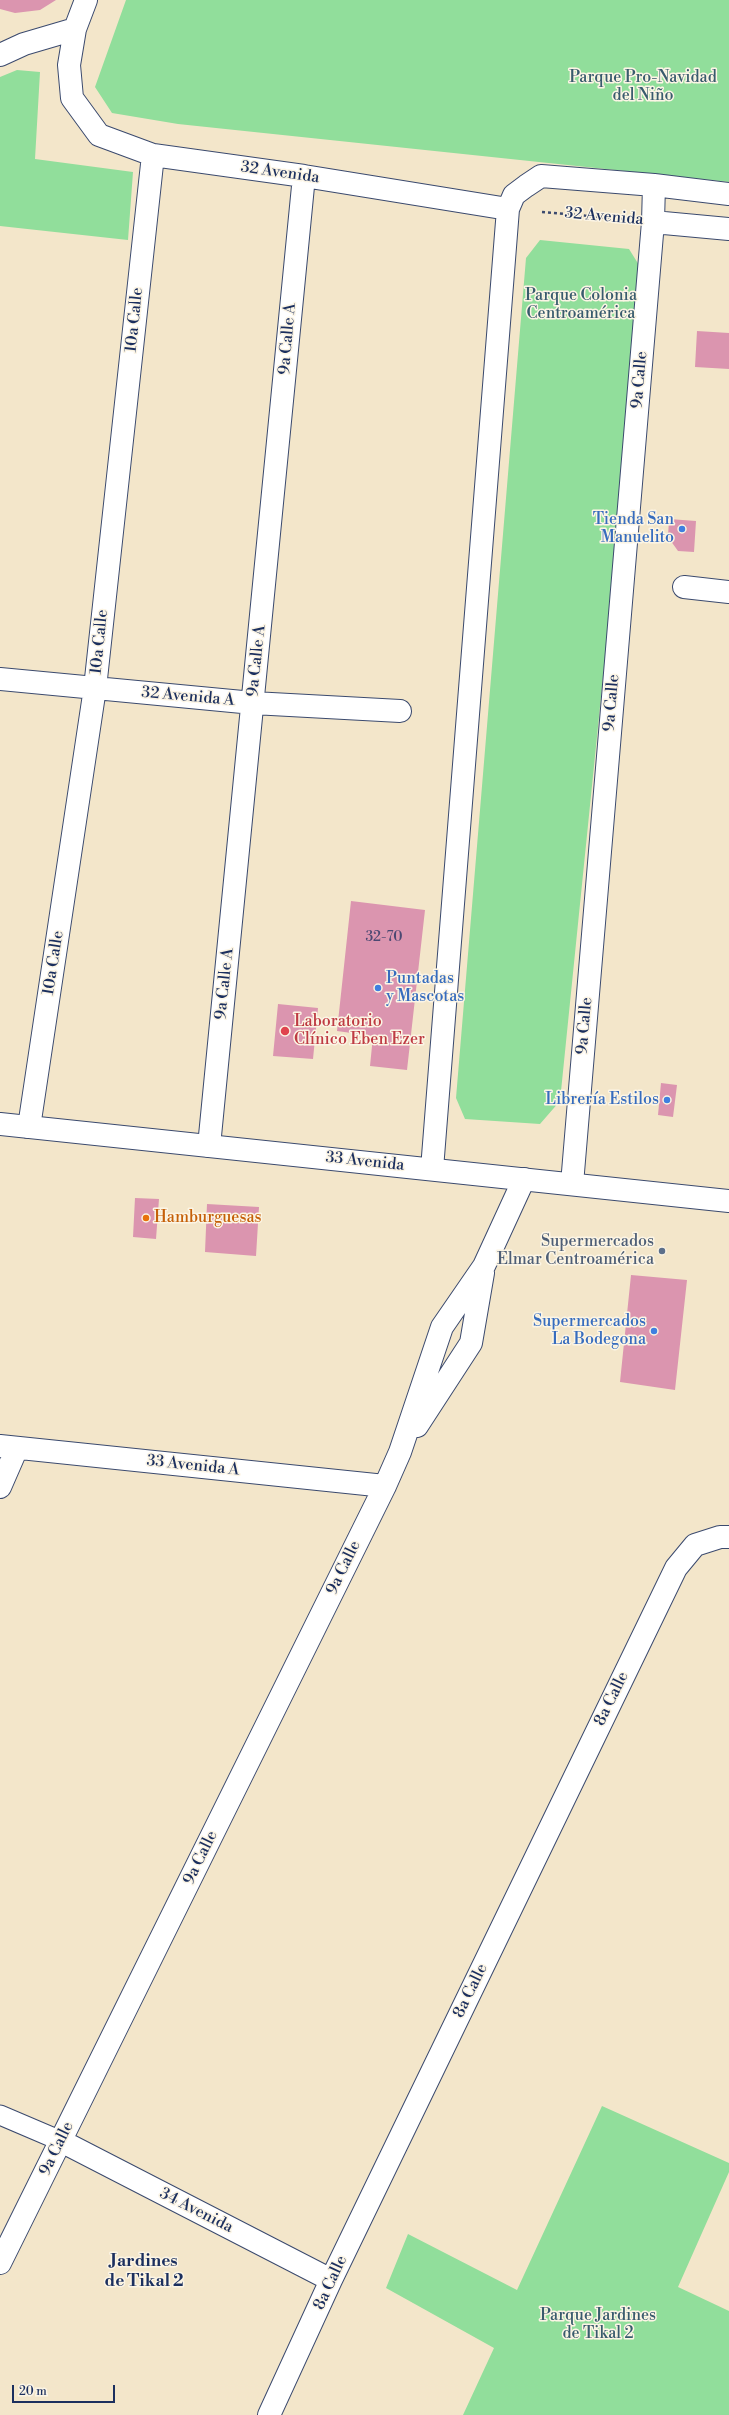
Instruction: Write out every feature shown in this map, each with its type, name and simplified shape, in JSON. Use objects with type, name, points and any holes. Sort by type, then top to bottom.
[{"type":"street","points":[[0,55],[24,44],[75,29],[86,0]]},
{"type":"street","name":"32 Avenida","points":[[75,29],[69,65],[72,98],[99,135],[153,155],[304,176],[508,209]]},
{"type":"street","points":[[0,38],[24,44]]},
{"type":"street","name":"10a Calle","points":[[29,1127],[95,688],[153,155]]},
{"type":"street","name":"9a Calle A","points":[[209,1146],[304,176]]},
{"type":"street","points":[[432,1170],[508,209],[514,195],[541,176],[654,185],[729,194]]},
{"type":"street","name":"32 Avenida","points":[[654,185],[653,222],[729,229]]},
{"type":"street","name":"9a Calle","points":[[572,1184],[653,222]]},
{"type":"street","points":[[684,586],[729,592]]},
{"type":"street","name":"32 Avenida A","points":[[0,679],[253,703],[400,711]]},
{"type":"street","name":"33 Avenida","points":[[0,1124],[729,1201]]},
{"type":"street","name":"9a Calle","points":[[0,2263],[385,1486],[400,1452],[442,1326],[484,1266],[524,1179]]},
{"type":"street","name":"9a Calle","points":[[400,1452],[471,1343],[484,1266]]},
{"type":"street","points":[[0,1486],[9,1447]]},
{"type":"street","name":"33 Avenida A","points":[[9,1447],[385,1486]]},
{"type":"street","name":"8a Calle","points":[[269,2415],[331,2280],[676,1568],[695,1545],[720,1537],[729,1537]]},
{"type":"street","name":"34 Avenida","points":[[61,2141],[331,2280]]},
{"type":"lane","points":[[0,2115],[61,2141]]},
{"type":"path","name":"32 Avenida","points":[[508,209],[653,222]]},
{"type":"green space","name":"Parque Pro-Navidad del Niño","points":[[126,0],[729,0],[729,182],[178,124],[112,113],[95,87]]},
{"type":"green space","points":[[17,70],[40,72],[35,159],[133,172],[128,240],[0,226],[0,77]]},
{"type":"green space","name":"Parque Colonia Centroamérica","points":[[540,240],[629,249],[644,273],[560,1101],[540,1124],[465,1119],[456,1098],[526,258]]},
{"type":"green space","name":"Parque Jardines de Tikal 2","points":[[602,2106],[729,2163],[729,2172],[678,2287],[729,2311],[729,2415],[463,2415],[494,2348],[386,2288],[408,2234],[517,2290]]},
{"type":"building","points":[[0,0],[56,0],[40,10],[15,13],[0,9]]},
{"type":"building","points":[[697,331],[729,333],[729,369],[695,367]]},
{"type":"building","name":"Tienda San Manuelito","points":[[669,519],[696,521],[694,552],[678,551],[668,537]]},
{"type":"building","points":[[351,901],[425,910],[407,1070],[370,1066],[373,1036],[337,1031]]},
{"type":"building","points":[[278,1004],[318,1008],[313,1059],[273,1056]]},
{"type":"building","name":"Librería Estilos","points":[[661,1083],[677,1085],[673,1117],[658,1115]]},
{"type":"building","name":"Hamburguesas","points":[[135,1198],[159,1199],[156,1239],[133,1237]]},
{"type":"building","points":[[207,1204],[259,1207],[256,1256],[205,1252]]},
{"type":"building","name":"Supermercados La Bodegona","points":[[631,1275],[687,1280],[675,1390],[620,1382]]},
{"type":"place","name":"Tienda San Manuelito","points":[[682,529]]},
{"type":"place","name":"Puntadas y Mascotas","points":[[378,988]]},
{"type":"place","name":"Laboratorio Clínico Eben Ezer","points":[[285,1031]]},
{"type":"place","name":"Librería Estilos","points":[[667,1100]]},
{"type":"place","name":"Hamburguesas","points":[[146,1218]]},
{"type":"place","name":"Supermercados Elmar Centroamérica","points":[[662,1251]]},
{"type":"place","name":"Supermercados La Bodegona","points":[[654,1331]]},
{"type":"district","name":"Jardines de Tikal 2","points":[[144,2272]]}]
